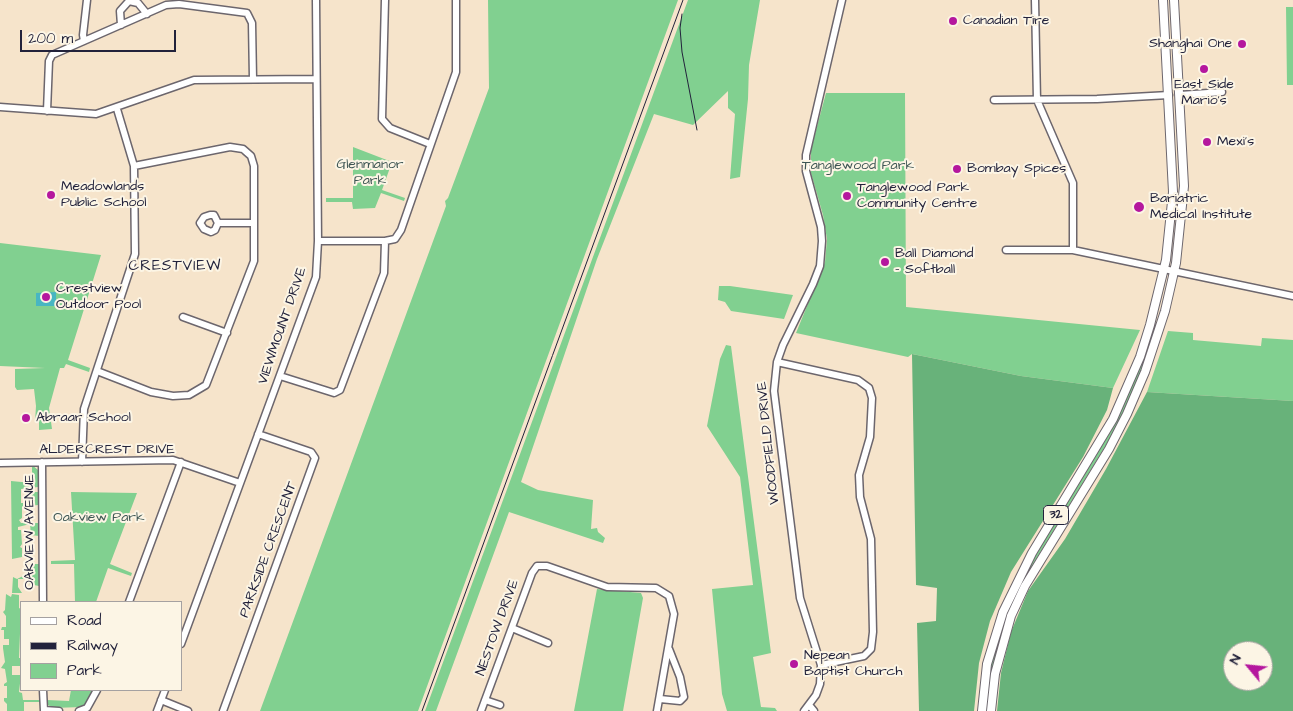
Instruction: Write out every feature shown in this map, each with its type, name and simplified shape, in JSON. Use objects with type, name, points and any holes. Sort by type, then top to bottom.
[{"type":"main road","name":"32","points":[[982,711],[987,664],[1003,612],[1028,560],[1114,419],[1140,357],[1164,269],[1172,192],[1163,0]]},
{"type":"main road","name":"32","points":[[991,711],[997,665],[1011,616],[1029,578],[1109,449],[1127,414],[1156,341],[1174,271],[1184,186],[1174,0]]},
{"type":"main road","points":[[1168,95],[1180,95]]},
{"type":"street","points":[[84,40],[87,0]]},
{"type":"street","name":"VIEWMOUNT DRIVE","points":[[182,641],[315,280],[318,241],[316,0]]},
{"type":"street","points":[[385,0],[382,119],[390,128],[430,144]]},
{"type":"street","points":[[318,241],[385,241],[395,239],[401,230],[456,72],[456,0]]},
{"type":"street","name":"WOODFIELD DRIVE","points":[[804,711],[820,684],[821,665],[800,598],[774,391],[777,362],[783,345],[820,266],[821,227],[806,171],[806,154],[842,0]]},
{"type":"street","points":[[1036,0],[1037,100],[1073,183],[1073,250]]},
{"type":"street","points":[[121,25],[120,11],[129,1],[138,3],[147,14]]},
{"type":"street","points":[[48,111],[49,61],[52,55],[166,5],[179,4],[247,12],[252,23],[253,79]]},
{"type":"street","points":[[0,107],[96,114],[117,109],[176,85],[194,80],[316,79]]},
{"type":"street","points":[[1180,95],[1222,92]]},
{"type":"street","points":[[994,100],[1168,95]]},
{"type":"street","points":[[82,462],[84,409],[135,254],[134,166],[117,109]]},
{"type":"street","points":[[97,371],[151,392],[173,396],[189,395],[206,385],[254,261],[254,166],[251,156],[242,149],[230,147],[134,166]]},
{"type":"street","points":[[218,223],[253,223]]},
{"type":"street","points":[[280,376],[334,393],[340,390],[384,273],[385,241]]},
{"type":"street","points":[[1006,250],[1073,250],[1293,296]]},
{"type":"street","points":[[183,317],[227,333]]},
{"type":"street","points":[[777,362],[858,380],[869,388],[872,398],[870,437],[859,475],[860,497],[870,539],[873,632],[871,649],[864,656],[821,665]]},
{"type":"street","name":"PARKSIDE CRESCENT","points":[[224,711],[315,458],[311,452],[258,434]]},
{"type":"street","name":"ALDERCREST DRIVE","points":[[0,463],[173,460],[240,483]]},
{"type":"street","name":"OAKVIEW AVENUE","points":[[42,462],[43,601]]},
{"type":"street","points":[[128,601],[181,462]]},
{"type":"street","name":"NESTOW DRIVE","points":[[481,711],[532,573],[537,566],[547,566],[607,588],[656,588],[666,592],[673,604],[674,614],[657,711]]},
{"type":"street","points":[[512,628],[548,643]]},
{"type":"street","name":"NESTOW DRIVE","points":[[660,698],[680,701],[684,697],[680,677],[669,649]]},
{"type":"street","points":[[44,691],[44,711],[59,711]]},
{"type":"street","points":[[79,711],[87,708],[96,691]]},
{"type":"street","points":[[157,711],[165,691]]},
{"type":"street","points":[[161,700],[188,711]]},
{"type":"street","points":[[485,700],[500,705]]},
{"type":"street","points":[[809,705],[814,711]]},
{"type":"green space","points":[[488,0],[678,0],[418,711],[260,711],[446,206],[445,201],[448,198],[489,88]]},
{"type":"green space","points":[[688,0],[760,0],[749,65],[748,99],[740,177],[730,179],[735,114],[728,108],[728,91],[693,125],[654,114],[597,259],[521,482],[538,490],[593,500],[591,529],[597,528],[598,532],[605,538],[603,543],[509,512],[436,711],[425,711]]},
{"type":"green space","points":[[1286,7],[1293,7],[1293,85],[1287,85]]},
{"type":"green space","name":"Tanglewood Park","points":[[826,93],[905,93],[906,307],[1140,330],[1113,388],[1021,376],[912,354],[908,357],[796,333],[825,262],[827,239],[823,215],[811,173],[811,149]]},
{"type":"green space","name":"Glenmanor Park","points":[[353,147],[392,162],[382,190],[405,198],[404,201],[381,193],[375,208],[353,209],[352,202],[326,202],[326,198],[353,198]]},
{"type":"green space","points":[[0,243],[101,255],[68,360],[90,368],[89,372],[66,364],[64,368],[60,368],[49,408],[52,429],[39,430],[39,422],[35,422],[34,389],[17,390],[15,387],[15,369],[45,368],[0,366]]},
{"type":"green space","points":[[719,286],[793,295],[784,319],[731,311],[725,302],[718,300]]},
{"type":"green space","points":[[1168,331],[1193,333],[1193,340],[1261,346],[1262,338],[1293,340],[1293,401],[1147,392]]},
{"type":"green space","points":[[726,345],[731,346],[771,653],[753,657],[761,707],[775,708],[777,711],[727,711],[722,694],[712,589],[753,585],[740,477],[707,426],[720,359]]},
{"type":"green space","points":[[1146,350],[1142,371],[1117,427],[1030,569],[1011,609],[994,665],[988,711],[985,711],[988,673],[1008,606],[1039,548],[1111,431]]},
{"type":"green space","points":[[912,354],[1021,376],[1113,388],[1107,410],[1083,457],[1011,572],[990,621],[979,663],[974,711],[919,711],[917,623],[936,621],[937,588],[916,585]]},
{"type":"green space","points":[[1147,392],[1293,401],[1293,711],[997,711],[1001,673],[1011,632],[1028,591],[1065,539],[1106,469]]},
{"type":"green space","points":[[32,465],[38,470],[38,487],[21,489],[21,503],[28,503],[31,492],[38,492],[38,505],[22,507],[22,518],[19,520],[21,523],[38,523],[39,536],[31,535],[30,524],[18,527],[18,530],[21,530],[22,544],[20,547],[22,548],[22,557],[12,559],[11,481],[32,483]]},
{"type":"green space","name":"Oakview Park","points":[[71,492],[137,493],[110,564],[132,573],[131,576],[108,568],[96,601],[75,601],[74,564],[51,564],[51,561],[75,560]]},
{"type":"green space","points":[[30,564],[39,564],[39,586],[29,584],[29,579],[18,579],[18,587],[22,593],[12,593],[13,577],[17,579],[29,573]]},
{"type":"green space","points":[[597,589],[641,593],[643,598],[623,711],[574,711]]},
{"type":"green space","points":[[6,594],[11,597],[12,594],[19,595],[20,666],[12,666],[12,675],[20,675],[19,692],[22,693],[23,700],[40,700],[40,702],[24,702],[24,711],[7,711],[7,704],[4,701],[4,698],[7,698],[7,686],[4,686],[4,684],[7,682],[5,669],[1,668],[5,662],[3,645],[9,645],[9,639],[4,639],[4,630],[1,630],[2,627],[6,627],[6,616],[3,612],[5,610]]},
{"type":"green space","points":[[71,691],[93,691],[88,704],[82,707],[53,708],[48,705],[47,700],[69,701]]},
{"type":"water","name":"Crestview Outdoor Pool","points":[[56,292],[56,306],[36,306],[36,293]]},
{"type":"railway","points":[[422,711],[683,0]]},
{"type":"railway","points":[[682,14],[680,28],[682,52],[697,130]]},
{"type":"place","name":"Canadian Tire","points":[[953,21]]},
{"type":"place","name":"Shanghai One","points":[[1242,44]]},
{"type":"place","name":"East Side Mario's","points":[[1204,69]]},
{"type":"place","name":"Mexi's","points":[[1207,142]]},
{"type":"place","name":"Bombay Spices","points":[[957,169]]},
{"type":"place","name":"Meadowlands Public School","points":[[51,195]]},
{"type":"place","name":"Tanglewood Park Community Centre","points":[[847,196]]},
{"type":"place","name":"Bariatric Medical Institute","points":[[1139,207]]},
{"type":"place","name":"Ball Diamond - Softball","points":[[885,262]]},
{"type":"place","name":"Crestview Outdoor Pool","points":[[46,297]]},
{"type":"place","name":"Abraar School","points":[[26,418]]},
{"type":"place","name":"Nepean Baptist Church","points":[[794,664]]},
{"type":"district","name":"CRESTVIEW","points":[[175,267]]}]
